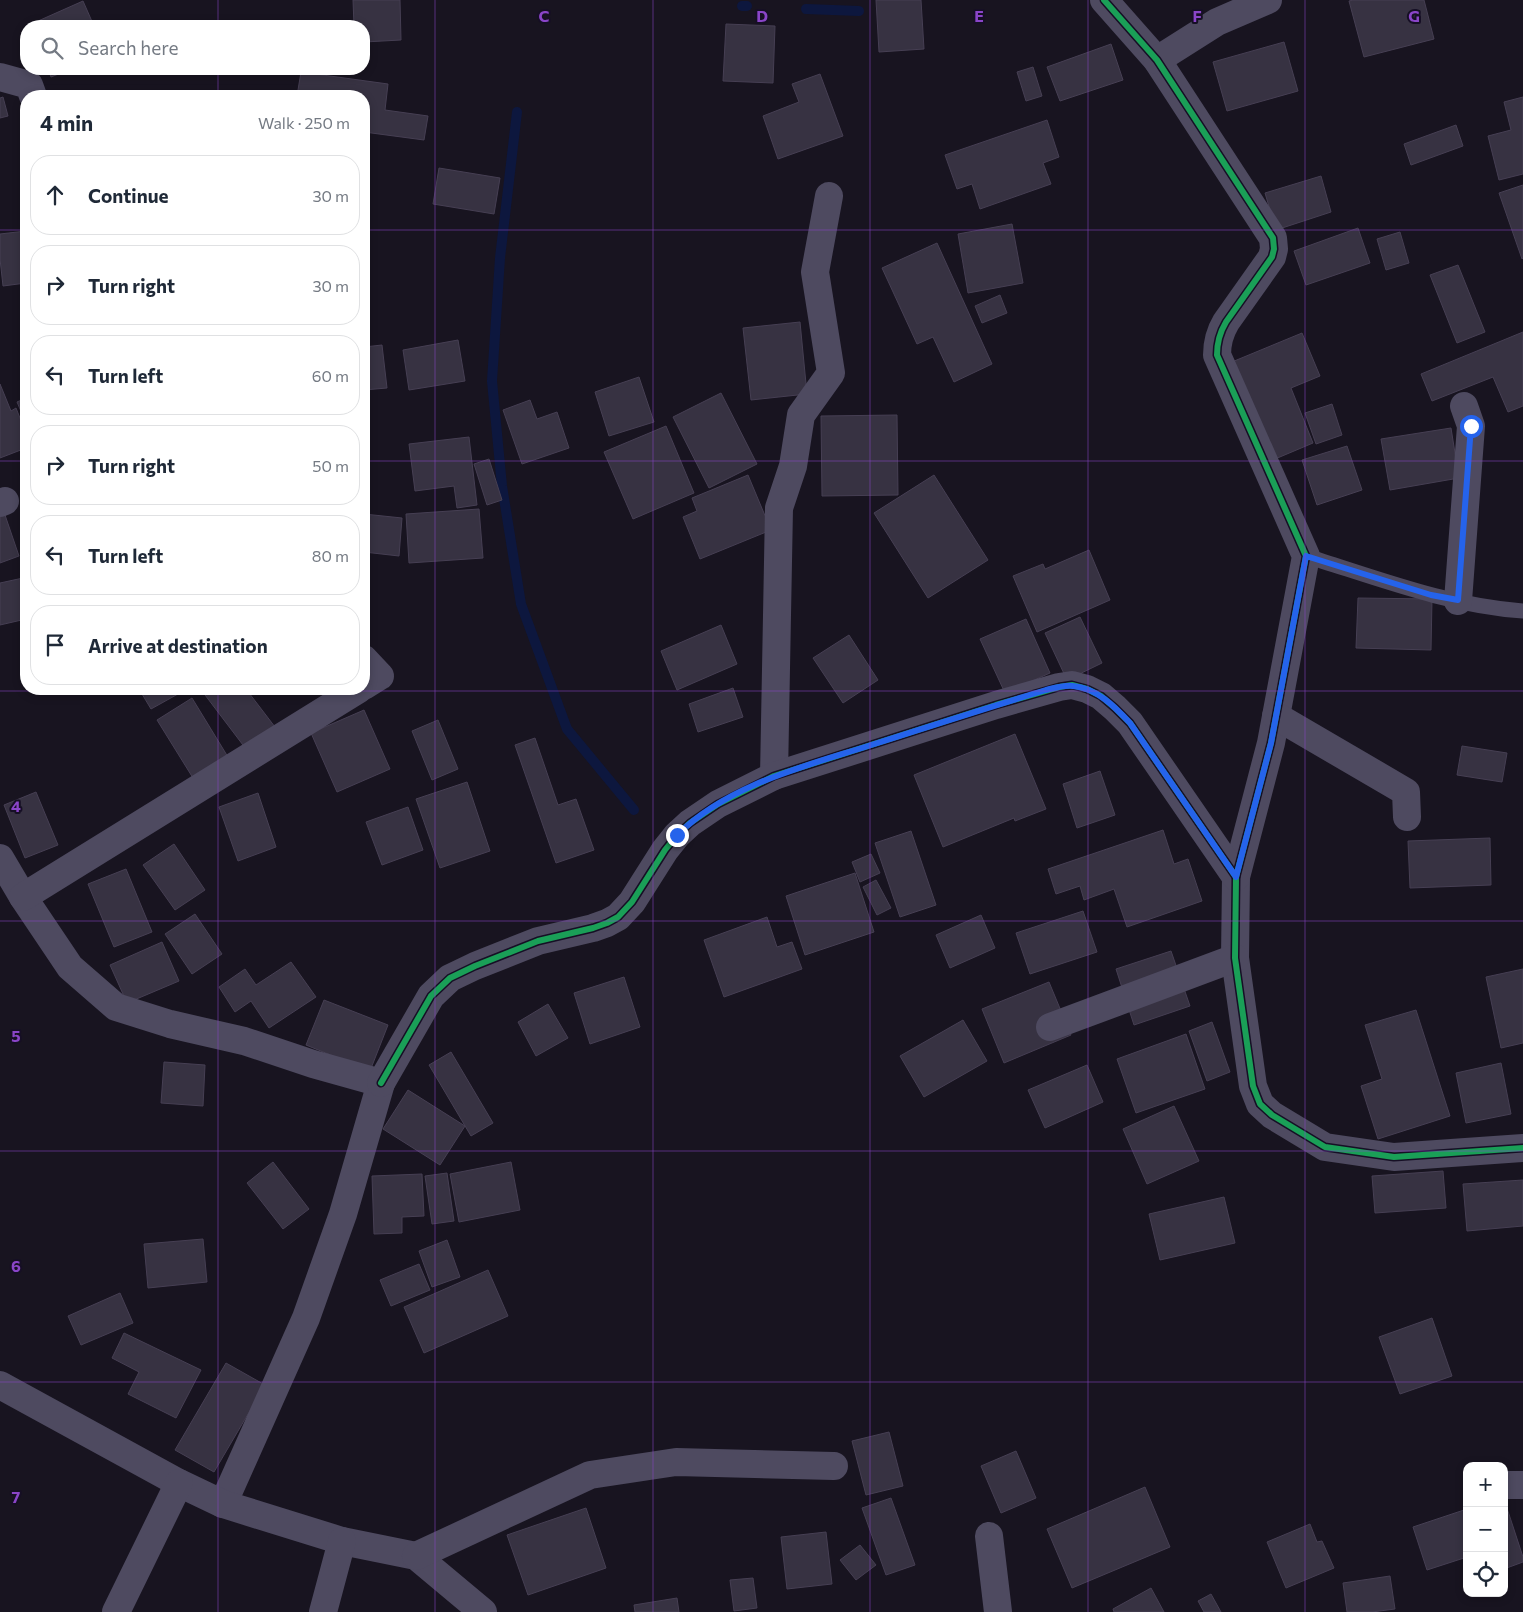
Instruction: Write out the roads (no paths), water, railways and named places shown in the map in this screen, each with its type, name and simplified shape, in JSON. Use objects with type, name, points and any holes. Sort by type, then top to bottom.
[{"type":"street","points":[[1104,0],[1157,60],[1273,238],[1274,249],[1272,257],[1226,322],[1217,346],[1217,355],[1306,556],[1271,743],[1236,877],[1235,958],[1253,1086],[1260,1104],[1272,1116],[1325,1146],[1394,1157],[1523,1148]]},
{"type":"street","points":[[1157,60],[1217,22],[1268,0]]},
{"type":"street","points":[[0,78],[29,85],[31,90]]},
{"type":"street","points":[[774,776],[779,508],[792,466],[801,415],[831,373],[815,272],[829,196]]},
{"type":"street","points":[[1458,600],[1471,426],[1464,406]]},
{"type":"street","points":[[370,665],[380,676],[370,682]]},
{"type":"street","points":[[223,1504],[306,1318],[343,1214],[381,1083],[430,996],[450,978],[475,966],[538,941],[593,928],[618,917],[632,902],[665,850],[677,835],[690,823],[718,804],[774,776],[1038,692],[1072,686],[1086,689],[1101,696],[1130,723],[1236,877]]},
{"type":"street","points":[[23,897],[349,695]]},
{"type":"street","points":[[1276,716],[1406,792],[1407,817]]},
{"type":"street","points":[[0,858],[23,897],[70,967],[116,1007],[170,1024],[244,1041],[313,1064],[381,1083]]},
{"type":"street","points":[[1050,1027],[1235,958]]},
{"type":"street","points":[[0,1384],[179,1483],[223,1504],[342,1541],[416,1556],[483,1612]]},
{"type":"street","points":[[416,1556],[590,1475],[676,1462],[834,1466]]},
{"type":"street","points":[[116,1612],[179,1483]]},
{"type":"street","points":[[1508,1485],[1523,1485]]},
{"type":"street","points":[[989,1536],[998,1612]]},
{"type":"street","points":[[323,1612],[342,1541]]},
{"type":"lane","points":[[1306,556],[1431,595],[1502,610],[1523,611]]},
{"type":"waterway","points":[[742,6],[747,6]]},
{"type":"waterway","points":[[806,9],[859,11]]},
{"type":"waterway","points":[[517,112],[500,258],[492,381],[502,486],[521,604],[567,729],[634,810]]}]
